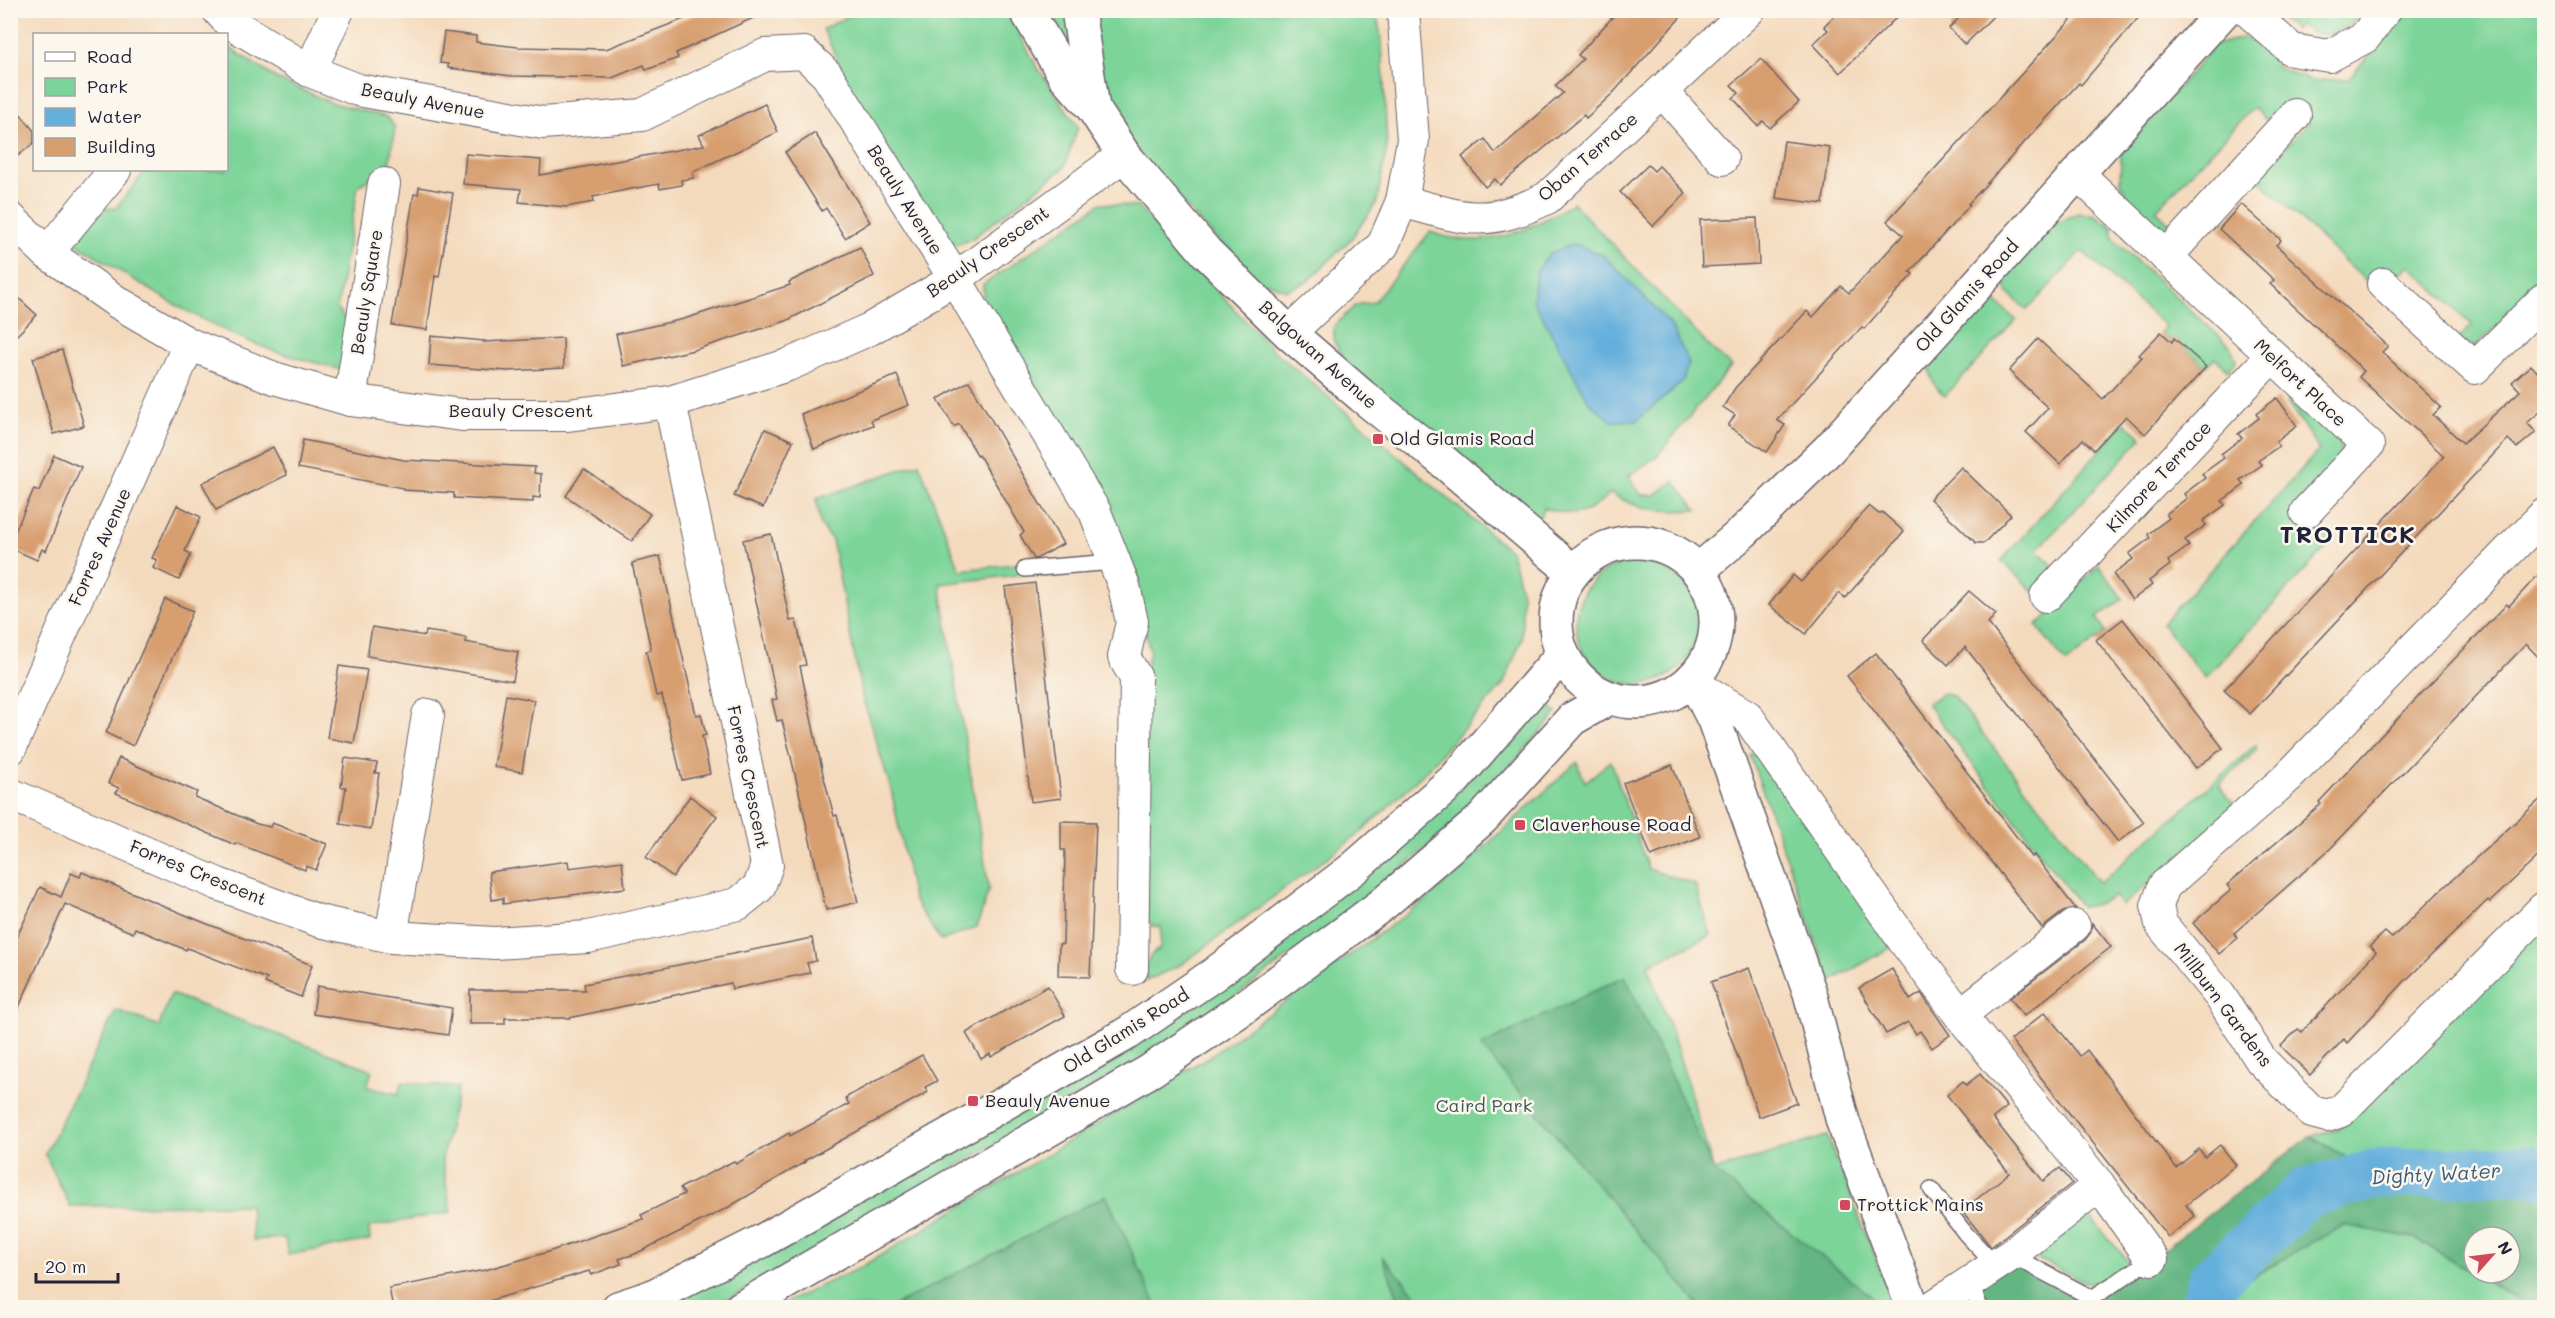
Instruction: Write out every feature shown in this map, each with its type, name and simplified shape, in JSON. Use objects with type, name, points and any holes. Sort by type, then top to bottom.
[{"type":"street","name":"Beauly Avenue","points":[[218,10],[228,21],[310,71],[358,90],[543,123],[642,115],[765,55],[804,53],[827,75],[955,279],[1095,512],[1124,586],[1132,622],[1124,657],[1136,678],[1141,949]]},
{"type":"street","points":[[310,71],[338,10]]},
{"type":"street","name":"Balgowan Avenue","points":[[1026,10],[1065,76],[1093,108],[1124,155],[1206,252],[1289,333],[1573,572]]},
{"type":"street","name":"Balgowan Avenue","points":[[1078,10],[1093,108]]},
{"type":"street","points":[[1289,333],[1383,245],[1402,201],[1413,140],[1403,10]]},
{"type":"street","name":"Oban Terrace","points":[[1402,201],[1461,218],[1492,219],[1519,212],[1547,198],[1749,10]]},
{"type":"street","name":"Old Glamis Road","points":[[1698,571],[1743,532],[1828,450],[2225,10]]},
{"type":"street","points":[[2247,10],[2292,50],[2329,56],[2365,37],[2385,10]]},
{"type":"street","points":[[1662,91],[1722,159]]},
{"type":"street","points":[[2166,257],[2295,115]]},
{"type":"street","name":"Beauly Crescent","points":[[10,218],[47,253],[117,302],[189,344],[274,378],[350,400],[462,415],[568,415],[670,402],[788,365],[870,329],[955,279],[1124,155]]},
{"type":"street","points":[[47,253],[114,171]]},
{"type":"street","name":"Melfort Place","points":[[2078,174],[2271,357],[2368,445],[2306,512]]},
{"type":"street","name":"Beauly Square","points":[[350,400],[384,184]]},
{"type":"street","points":[[2383,284],[2475,368],[2544,299]]},
{"type":"street","name":"Forres Avenue","points":[[10,750],[189,344]]},
{"type":"street","name":"Kilmore Terrace","points":[[2046,596],[2271,357]]},
{"type":"street","name":"Forres Crescent","points":[[10,794],[218,884],[319,921],[391,936],[495,943],[588,937],[738,904],[759,887],[767,865],[670,402]]},
{"type":"street","name":"Millburn Gardens","points":[[2544,515],[2287,778],[2164,886],[2157,906],[2161,924],[2220,996],[2261,1060],[2312,1112],[2327,1116],[2341,1111],[2544,908]]},
{"type":"street","points":[[1647,542],[1674,551],[1698,571],[1712,596],[1716,622],[1712,646],[1695,682],[1654,700],[1631,702],[1609,698],[1581,681],[1562,655],[1556,628],[1559,598],[1573,572],[1593,553],[1610,546],[1619,543],[1647,542]]},
{"type":"street","name":"Old Glamis Road","points":[[618,1308],[651,1297],[762,1241],[1128,1033],[1213,975],[1354,868],[1455,779],[1562,655]]},
{"type":"street","points":[[1695,682],[1747,716],[1904,941],[1959,1015],[2099,1185],[2152,1259]]},
{"type":"street","points":[[1695,682],[1714,720],[1810,993],[1844,1122],[1912,1308]]},
{"type":"street","points":[[741,1308],[1150,1071],[1243,1008],[1383,904],[1482,819],[1572,719],[1609,698]]},
{"type":"street","points":[[391,936],[428,715]]},
{"type":"street","points":[[1959,1015],[2074,926]]},
{"type":"street","points":[[1931,1308],[1989,1277],[2099,1185]]},
{"type":"lane","points":[[1025,569],[1114,562]]},
{"type":"lane","points":[[1931,1190],[1965,1233],[1989,1277],[2092,1298],[2152,1259]]},
{"type":"green space","points":[[2278,10],[2364,11],[2344,28],[2324,34],[2315,33],[2300,25],[2295,30],[2280,17]]},
{"type":"green space","points":[[858,11],[1007,11],[1037,67],[1078,127],[1064,168],[973,238],[957,245],[942,236],[851,90],[823,29]]},
{"type":"green space","points":[[1037,11],[1070,11],[1079,69]]},
{"type":"green space","points":[[1088,11],[1376,11],[1382,42],[1387,147],[1377,202],[1351,239],[1307,282],[1286,290],[1265,282],[1260,286],[1161,180],[1121,130],[1097,77]]},
{"type":"green space","points":[[2409,11],[2544,11],[2544,286],[2474,347],[2458,340],[2472,325],[2409,265],[2395,279],[2369,284],[2257,178],[2309,122],[2291,104],[2271,124],[2253,108],[2156,210],[2173,227],[2163,230],[2129,200],[2120,182],[2121,154],[2215,45],[2245,37],[2268,51],[2276,67],[2311,81],[2348,79]]},
{"type":"green space","points":[[228,47],[277,79],[332,103],[387,117],[395,127],[389,167],[358,186],[337,309],[349,324],[342,370],[271,350],[219,328],[169,301],[73,241],[101,209],[116,208],[145,171],[228,171]]},
{"type":"green space","points":[[1101,203],[1138,207],[1272,349],[1511,552],[1522,593],[1522,639],[1503,685],[1421,776],[1359,834],[1182,964],[1146,981],[1149,958],[1160,949],[1161,927],[1152,926],[1147,918],[1144,671],[1150,653],[1136,583],[983,306],[983,285]]},
{"type":"green space","points":[[1573,203],[1708,345],[1731,366],[1657,456],[1629,476],[1641,495],[1655,495],[1674,481],[1697,510],[1652,509],[1632,504],[1610,493],[1595,507],[1580,513],[1564,513],[1544,508],[1538,521],[1338,360],[1342,355],[1334,342],[1334,326],[1356,305],[1374,302],[1430,232],[1450,238],[1469,240],[1505,236],[1539,223]]},
{"type":"green space","points":[[2078,213],[2096,215],[2112,227],[2114,240],[2231,347],[2236,361],[2229,371],[2215,358],[2206,367],[2175,339],[2172,342],[2161,332],[2165,326],[2082,251],[2027,310],[2007,292],[2004,280],[2054,224]]},
{"type":"green space","points":[[1996,302],[2016,320],[1945,396],[1930,375],[1932,359],[1947,340],[1983,304]]},
{"type":"green space","points":[[2293,395],[2324,420],[2338,435],[2340,455],[2337,466],[2313,522],[2333,540],[2205,678],[2162,624],[2319,450],[2287,401]]},
{"type":"green space","points":[[2125,422],[2142,438],[2037,550],[2054,566],[2033,591],[2001,561]]},
{"type":"green space","points":[[919,463],[960,570],[1025,563],[1025,574],[940,584],[989,889],[977,927],[941,941],[913,899],[891,789],[862,696],[832,540],[821,526],[816,499]]},
{"type":"green space","points":[[1637,562],[1660,566],[1680,580],[1694,600],[1698,623],[1694,646],[1680,666],[1660,680],[1637,684],[1614,680],[1594,666],[1580,646],[1576,623],[1580,600],[1594,580],[1614,566]]},
{"type":"green space","points":[[2099,565],[2123,599],[2097,618],[2106,632],[2066,663],[2036,625],[2054,611]]},
{"type":"green space","points":[[1943,693],[1953,696],[2100,883],[2256,745],[2256,751],[2219,785],[2236,807],[2122,906],[2114,896],[2094,905],[2081,907],[1927,704]]},
{"type":"green space","points":[[1542,700],[1557,713],[1473,808],[1376,891],[1189,1031],[734,1296],[707,1307],[662,1308],[1136,1045]]},
{"type":"green space","points":[[1758,749],[1894,946],[1830,982],[1750,755]]},
{"type":"green space","name":"Caird Park","points":[[1611,761],[1648,869],[1695,884],[1711,935],[1648,965],[1674,1039],[1714,1171],[1827,1136],[1895,1307],[774,1308],[861,1267],[1210,1056],[1430,897],[1577,762],[1585,782]]},
{"type":"green space","points":[[2544,925],[2544,1174],[2528,1170],[2375,1174],[2310,1136],[2338,1129]]},
{"type":"green space","points":[[1625,976],[1714,1171],[1885,1307],[1700,1307],[1481,1046]]},
{"type":"green space","points":[[171,994],[372,1070],[367,1087],[398,1094],[402,1082],[458,1088],[442,1159],[451,1212],[369,1227],[370,1240],[288,1255],[285,1238],[253,1240],[250,1205],[70,1206],[45,1154],[116,1010],[159,1026]]},
{"type":"green space","points":[[2310,1136],[2375,1174],[2528,1170],[2544,1174],[2544,1295],[2525,1304],[2493,1285],[2522,1285],[2522,1225],[2462,1225],[2462,1266],[2415,1238],[2343,1225],[2234,1287],[2229,1307],[1959,1307],[2011,1255],[2093,1297],[2152,1259]]},
{"type":"green space","points":[[1106,1195],[1157,1307],[892,1307]]},
{"type":"green space","points":[[2082,1207],[2131,1265],[2098,1288],[2024,1252]]},
{"type":"green space","points":[[2343,1225],[2415,1238],[2462,1266],[2462,1285],[2493,1285],[2525,1304],[2524,1308],[2130,1308],[2242,1283]]},
{"type":"green space","points":[[1382,1256],[1426,1307],[1402,1307]]},
{"type":"water","points":[[1574,244],[1603,255],[1670,324],[1689,363],[1682,382],[1636,421],[1612,421],[1589,402],[1533,300],[1536,272],[1550,253]]},
{"type":"building","points":[[707,10],[771,10],[676,53],[678,58],[646,70],[644,65],[612,78],[512,76],[448,68],[448,64],[440,63],[444,32],[476,36],[476,42],[518,47],[606,49]]},
{"type":"building","points":[[1619,10],[1687,10],[1613,93],[1586,118],[1584,115],[1500,185],[1495,179],[1485,187],[1462,157],[1485,139],[1495,153],[1563,93],[1555,86],[1583,59],[1578,55]]},
{"type":"building","points":[[1840,10],[1904,10],[1840,73],[1813,44],[1828,30],[1824,26]]},
{"type":"building","points":[[1967,10],[1999,10],[1965,45],[1949,28]]},
{"type":"building","points":[[2080,10],[2145,10],[2081,85],[2079,83],[1968,204],[1970,205],[1910,272],[1913,274],[1864,329],[1862,327],[1777,420],[1785,425],[1767,452],[1728,426],[1735,415],[1723,407],[1735,388],[1807,311],[1813,317],[1841,286],[1849,293],[1903,235],[1887,221]]},
{"type":"building","points":[[1761,59],[1799,102],[1770,128],[1763,121],[1758,126],[1733,98],[1739,93],[1731,85]]},
{"type":"building","points":[[10,101],[33,130],[33,144],[10,162]]},
{"type":"building","points":[[765,104],[778,132],[693,172],[694,178],[681,180],[682,185],[660,189],[659,184],[626,190],[593,197],[594,202],[566,207],[519,202],[521,189],[463,184],[466,154],[541,160],[540,175],[704,145],[699,135]]},
{"type":"building","points":[[815,133],[870,222],[845,238],[826,208],[822,211],[785,152]]},
{"type":"building","points":[[1784,141],[1830,147],[1823,204],[1776,198]]},
{"type":"building","points":[[1648,165],[1654,171],[1659,166],[1686,193],[1653,226],[1620,192]]},
{"type":"building","points":[[419,187],[453,193],[439,277],[435,276],[427,330],[392,325],[414,194],[418,194]]},
{"type":"building","points":[[2241,204],[2281,240],[2276,245],[2388,346],[2382,352],[2441,407],[2433,415],[2463,443],[2520,391],[2512,382],[2531,365],[2539,374],[2544,369],[2544,417],[2540,412],[2527,423],[2536,432],[2517,448],[2508,439],[2250,714],[2224,690],[2444,456],[2359,377],[2364,371],[2270,284],[2274,280],[2219,229]]},
{"type":"building","points":[[1757,218],[1759,264],[1702,267],[1700,220]]},
{"type":"building","points":[[860,247],[874,276],[786,321],[694,350],[623,366],[616,334],[684,319],[790,285],[789,282]]},
{"type":"building","points":[[10,290],[37,315],[10,342]]},
{"type":"building","points":[[2161,332],[2172,342],[2174,338],[2206,367],[2145,434],[2126,416],[2094,450],[2083,439],[2060,464],[2026,432],[2048,408],[2009,371],[2038,339],[2103,399],[2142,357],[2139,355]]},
{"type":"building","points":[[431,336],[484,342],[563,338],[564,368],[508,371],[429,365]]},
{"type":"building","points":[[62,350],[84,426],[54,434],[33,358]]},
{"type":"building","points":[[897,375],[909,405],[871,420],[873,425],[814,449],[801,414]]},
{"type":"building","points":[[969,381],[1063,544],[1038,558],[1034,559],[1020,535],[1024,532],[979,455],[959,424],[954,427],[938,399]]},
{"type":"building","points":[[2277,398],[2297,426],[2276,442],[2279,446],[2258,461],[2262,465],[2240,480],[2244,485],[2222,501],[2225,505],[2203,521],[2206,525],[2185,540],[2189,546],[2168,561],[2170,565],[2149,581],[2152,585],[2132,600],[2113,574],[2133,559],[2129,554],[2150,538],[2148,534],[2169,518],[2166,514],[2187,498],[2184,494],[2205,478],[2202,474],[2224,458],[2221,454],[2242,438],[2238,434],[2259,418],[2256,414]]},
{"type":"building","points":[[765,429],[793,441],[763,508],[734,496]]},
{"type":"building","points":[[303,440],[404,460],[535,467],[534,473],[541,474],[540,498],[533,497],[533,502],[454,498],[454,493],[403,490],[403,488],[298,468]]},
{"type":"building","points":[[273,447],[287,475],[216,510],[202,483]]},
{"type":"building","points":[[54,455],[81,467],[46,551],[42,549],[37,560],[10,548],[10,543],[34,489],[39,491]]},
{"type":"building","points":[[1961,467],[2011,515],[1984,543],[1976,543],[1930,499]]},
{"type":"building","points":[[584,469],[650,514],[632,541],[566,496]]},
{"type":"building","points":[[177,505],[201,517],[185,551],[191,554],[179,580],[153,568],[157,560],[152,558]]},
{"type":"building","points":[[1869,506],[1879,514],[1882,512],[1904,532],[1845,598],[1839,593],[1806,634],[1769,605],[1793,575],[1801,582]]},
{"type":"building","points":[[771,534],[790,621],[796,620],[806,665],[800,666],[823,774],[834,816],[837,815],[858,902],[826,910],[782,720],[777,721],[772,700],[777,699],[743,540]]},
{"type":"building","points":[[660,556],[696,715],[701,714],[706,735],[702,736],[710,774],[682,780],[662,695],[656,696],[646,651],[651,650],[632,563]]},
{"type":"building","points":[[2544,569],[2544,663],[2526,644],[2331,848],[2234,933],[2238,938],[2219,954],[2193,923],[2231,890],[2227,885],[2321,804],[2319,802],[2376,741],[2507,604],[2509,606]]},
{"type":"building","points":[[1035,583],[1061,798],[1031,802],[1005,587]]},
{"type":"building","points":[[1969,591],[1996,614],[1988,623],[2144,822],[2118,842],[1965,647],[1948,665],[1923,640]]},
{"type":"building","points":[[165,599],[193,611],[133,746],[106,733]]},
{"type":"building","points":[[2123,619],[2223,748],[2196,768],[2096,640]]},
{"type":"building","points":[[372,627],[425,636],[426,631],[446,634],[466,638],[465,642],[518,652],[513,681],[367,656]]},
{"type":"building","points":[[1876,653],[2032,857],[2034,855],[2076,909],[2063,912],[2042,928],[1847,676]]},
{"type":"building","points":[[339,666],[367,670],[354,743],[327,738]]},
{"type":"building","points":[[506,695],[534,700],[522,772],[494,767]]},
{"type":"building","points":[[119,758],[197,792],[195,797],[257,824],[270,827],[272,823],[327,844],[316,870],[306,866],[305,870],[236,843],[235,845],[116,793],[119,788],[108,783]]},
{"type":"building","points":[[345,758],[377,763],[375,773],[379,773],[371,829],[340,824],[346,787],[341,787]]},
{"type":"building","points":[[1672,765],[1700,837],[1651,856],[1623,783]]},
{"type":"building","points":[[690,796],[717,816],[673,877],[646,857]]},
{"type":"building","points":[[2544,796],[2544,851],[2490,902],[2488,900],[2405,981],[2347,1043],[2344,1039],[2310,1075],[2281,1046],[2298,1029],[2302,1032],[2376,952],[2370,946],[2385,932],[2392,938]]},
{"type":"building","points":[[1061,821],[1096,822],[1090,977],[1058,976],[1059,944],[1063,944],[1064,902],[1065,850],[1061,850]]},
{"type":"building","points":[[568,861],[569,868],[622,861],[625,888],[503,904],[503,898],[492,900],[489,872]]},
{"type":"building","points":[[82,872],[312,965],[301,997],[265,983],[267,979],[187,948],[186,950],[135,928],[133,933],[65,904],[10,1027],[10,952],[40,887],[61,897],[71,873],[80,877]]},
{"type":"building","points":[[2092,923],[2111,947],[2024,1016],[2010,998],[2085,940],[2091,932]]},
{"type":"building","points":[[812,938],[816,961],[807,963],[810,973],[732,989],[731,983],[569,1018],[505,1018],[505,1024],[470,1024],[470,990],[585,990],[584,984]]},
{"type":"building","points":[[1749,968],[1797,1103],[1759,1117],[1711,982]]},
{"type":"building","points":[[1892,969],[1910,1000],[1921,993],[1950,1035],[1932,1048],[1920,1031],[1916,1034],[1908,1022],[1886,1034],[1859,988]]},
{"type":"building","points":[[317,986],[452,1008],[448,1035],[313,1014]]},
{"type":"building","points":[[1048,986],[1065,1016],[991,1057],[990,1054],[981,1059],[966,1033]]},
{"type":"building","points":[[2045,1012],[2080,1056],[2087,1050],[2176,1168],[2199,1149],[2205,1157],[2220,1145],[2236,1165],[2186,1205],[2195,1216],[2168,1237],[2011,1040]]},
{"type":"building","points":[[922,1055],[937,1081],[925,1087],[928,1092],[804,1161],[727,1208],[635,1254],[619,1259],[621,1264],[591,1275],[589,1271],[465,1308],[393,1308],[389,1288],[485,1270],[548,1252],[643,1219],[641,1215],[684,1194],[680,1188],[734,1161],[736,1164],[789,1133],[790,1136],[849,1104],[845,1098]]},
{"type":"building","points":[[1980,1074],[2007,1107],[1993,1118],[2043,1181],[2060,1168],[2072,1183],[1991,1247],[1962,1211],[2009,1173],[1947,1095],[1963,1081],[1966,1085]]},
{"type":"waterway","name":"Dighty Water","points":[[2204,1308],[2213,1280],[2306,1193],[2375,1174],[2528,1170],[2544,1174]]},
{"type":"place","name":"Old Glamis Road","points":[[1378,439]]},
{"type":"place","name":"Claverhouse Road","points":[[1520,825]]},
{"type":"place","name":"Beauly Avenue","points":[[973,1101]]},
{"type":"place","name":"Trottick Mains","points":[[1845,1205]]},
{"type":"district","name":"TROTTICK","points":[[2348,535]]}]
